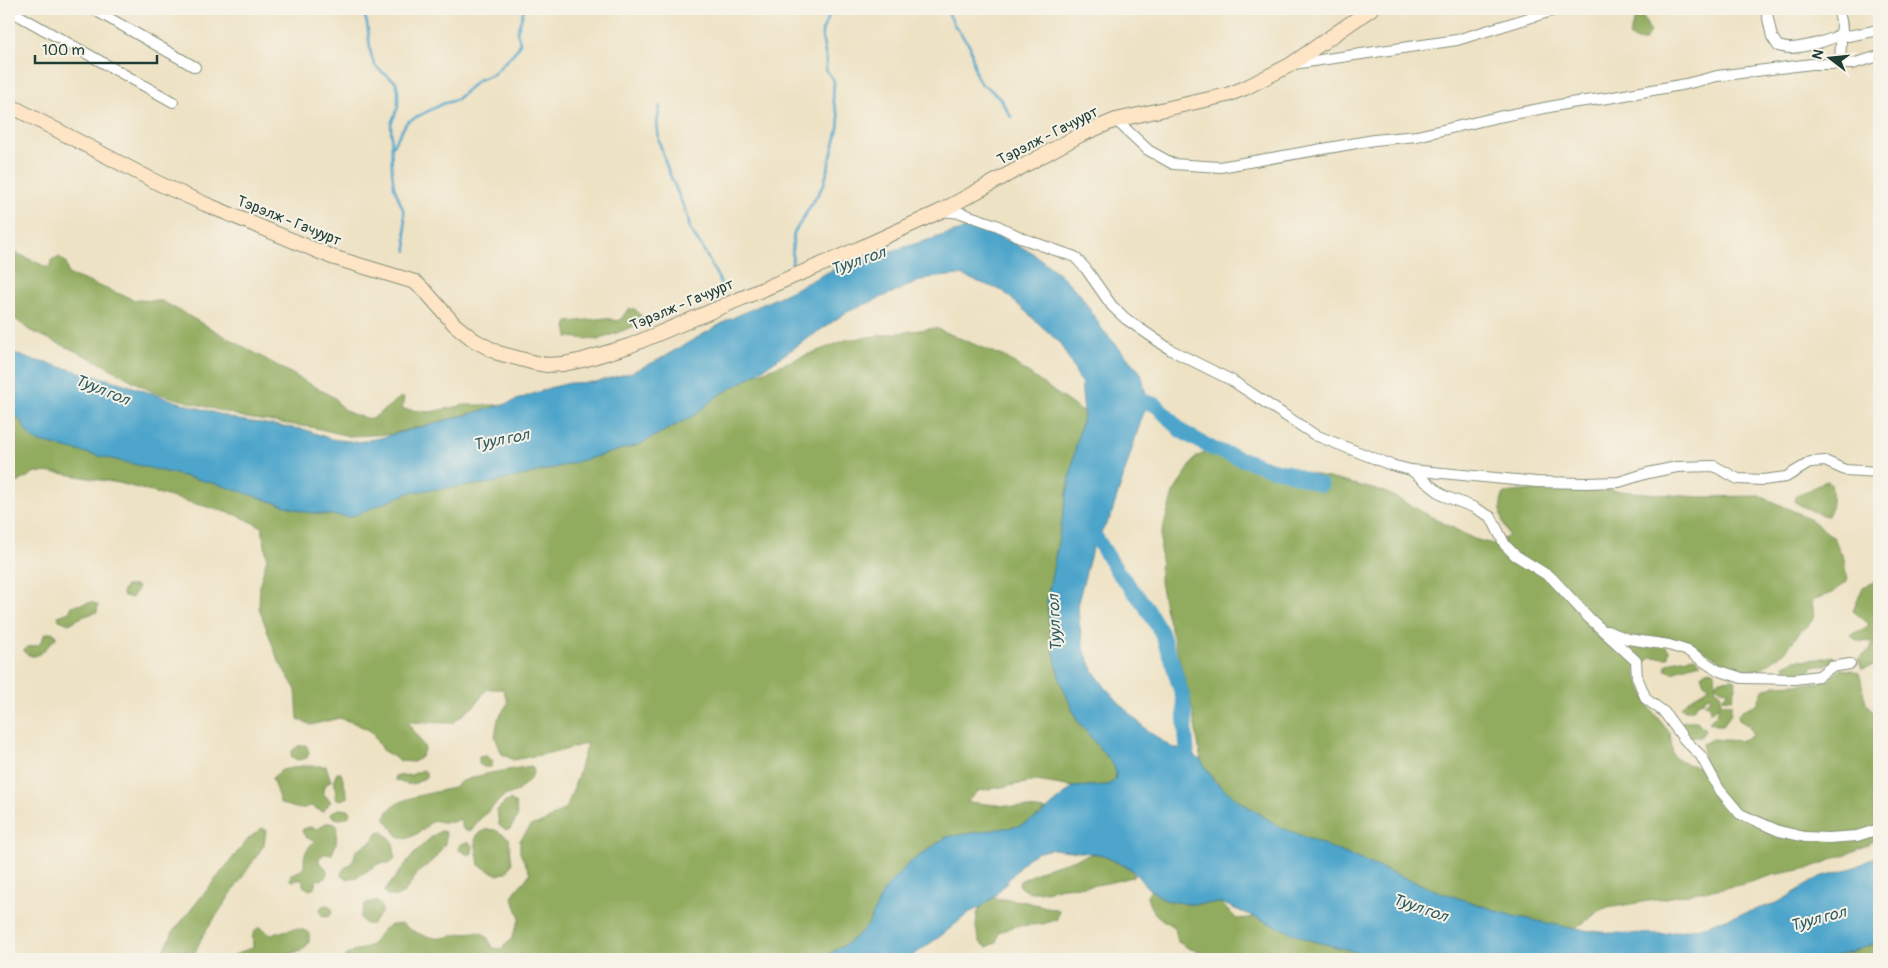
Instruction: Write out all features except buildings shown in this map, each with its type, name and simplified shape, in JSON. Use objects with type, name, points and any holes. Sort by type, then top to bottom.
[{"type":"main road","name":"Тэрэлж - Гачуурт","points":[[9,105],[160,184],[196,200],[332,256],[415,282],[455,325],[474,340],[514,358],[547,365],[584,360],[629,346],[858,249],[941,211],[1080,135],[1116,120],[1227,95],[1245,88],[1290,65],[1371,9]]},
{"type":"street","points":[[92,9],[195,68]]},
{"type":"street","points":[[1290,65],[1457,40],[1558,9]]},
{"type":"street","points":[[1766,9],[1772,37],[1778,46],[1789,48],[1809,45],[1840,34],[1848,36],[1879,30]]},
{"type":"street","points":[[1838,9],[1841,42],[1840,64]]},
{"type":"street","points":[[9,10],[173,102]]},
{"type":"street","points":[[1116,120],[1148,150],[1173,164],[1220,167],[1374,140],[1417,136],[1498,117],[1686,84],[1717,76],[1812,64],[1852,64],[1879,56]]},
{"type":"street","points":[[941,211],[961,213],[1074,257],[1086,269],[1112,306],[1126,319],[1171,350],[1231,380],[1315,435],[1391,465],[1411,470],[1536,482],[1586,484],[1619,482],[1676,467],[1714,466],[1738,480],[1763,480],[1786,477],[1811,462],[1825,461],[1845,470],[1879,472]]},
{"type":"street","points":[[1411,470],[1444,496],[1473,507],[1491,517],[1505,545],[1514,555],[1552,578],[1588,617],[1636,661],[1638,677],[1646,699],[1664,712],[1684,739],[1701,756],[1719,788],[1740,814],[1779,831],[1805,837],[1857,836],[1879,829]]},
{"type":"street","points":[[1601,629],[1628,639],[1688,651],[1718,670],[1742,678],[1795,679],[1819,676],[1831,667],[1850,664]]},
{"type":"green space","points":[[1640,14],[1650,31],[1645,41],[1637,41],[1629,36],[1635,19]]},
{"type":"green space","points":[[9,250],[49,268],[53,259],[59,257],[66,262],[68,274],[135,300],[162,301],[335,398],[346,411],[355,415],[372,419],[401,397],[404,398],[402,409],[430,412],[465,405],[503,405],[391,434],[349,436],[316,428],[247,418],[153,392],[93,359],[29,330],[9,314]]},
{"type":"green space","points":[[628,309],[635,309],[641,316],[643,320],[640,324],[598,340],[568,337],[566,326],[568,322],[606,318],[617,321],[622,318]]},
{"type":"green space","points":[[935,328],[1007,358],[1084,413],[1076,445],[1047,601],[1051,639],[1060,681],[1077,720],[1114,766],[1115,780],[1108,785],[1073,787],[1037,781],[978,791],[967,802],[1046,810],[1030,822],[1019,826],[946,837],[908,864],[890,883],[868,925],[862,931],[848,943],[821,959],[342,959],[348,954],[371,945],[382,931],[389,926],[402,924],[420,934],[434,938],[444,938],[470,932],[481,933],[486,936],[493,948],[501,949],[511,940],[520,918],[512,897],[530,873],[520,853],[520,840],[532,825],[542,823],[567,807],[587,743],[565,750],[513,760],[502,754],[495,737],[498,719],[508,703],[503,689],[487,689],[475,705],[453,723],[408,722],[425,748],[421,757],[414,762],[401,761],[382,750],[371,731],[354,723],[339,718],[311,725],[298,719],[296,690],[278,660],[259,608],[260,583],[267,558],[262,527],[237,515],[119,483],[59,473],[35,472],[9,488],[9,410],[22,422],[27,433],[36,441],[218,484],[305,512],[327,515],[383,504],[411,492],[491,483],[638,445],[695,415],[716,397],[754,375],[846,340]]},
{"type":"green space","points":[[1213,449],[1385,492],[1474,539],[1493,544],[1509,536],[1500,510],[1504,493],[1567,487],[1699,497],[1760,496],[1809,518],[1834,538],[1844,559],[1847,581],[1833,593],[1812,600],[1814,619],[1799,633],[1785,652],[1758,671],[1736,670],[1691,642],[1669,638],[1662,643],[1669,650],[1668,658],[1652,657],[1635,672],[1651,710],[1670,733],[1673,756],[1687,764],[1703,768],[1703,744],[1712,739],[1739,741],[1753,736],[1749,726],[1739,720],[1738,715],[1742,710],[1757,704],[1763,690],[1775,685],[1816,683],[1828,679],[1840,669],[1859,673],[1866,702],[1873,712],[1879,716],[1879,838],[1857,850],[1810,868],[1773,875],[1740,885],[1602,909],[1575,929],[1513,916],[1437,891],[1280,827],[1226,792],[1207,771],[1201,760],[1190,697],[1166,612],[1160,582],[1161,536],[1173,493],[1196,457]]},
{"type":"green space","points":[[1827,481],[1831,483],[1832,495],[1831,509],[1828,516],[1817,513],[1795,502],[1796,496]]},
{"type":"green space","points":[[1879,580],[1879,664],[1862,669],[1858,660],[1871,649],[1873,642],[1858,641],[1850,635],[1867,627],[1869,624],[1853,611],[1863,587]]},
{"type":"green space","points":[[126,586],[137,586],[138,589],[132,598],[124,596],[122,593]]},
{"type":"green space","points":[[92,602],[98,605],[97,612],[69,624],[59,620],[58,616],[69,612],[72,606]]},
{"type":"green space","points":[[52,632],[56,635],[56,638],[41,653],[33,656],[23,651],[27,647],[39,645],[45,634]]},
{"type":"green space","points":[[1833,656],[1835,659],[1824,666],[1812,666],[1811,670],[1795,675],[1788,673],[1784,665],[1795,660],[1819,659]]},
{"type":"green space","points":[[1695,657],[1701,663],[1681,668],[1673,673],[1666,670],[1666,665],[1676,660]]},
{"type":"green space","points":[[1709,670],[1715,672],[1716,684],[1719,680],[1734,679],[1736,686],[1732,699],[1722,698],[1729,690],[1721,689],[1716,685],[1715,688],[1720,692],[1721,703],[1731,704],[1731,714],[1723,725],[1709,722],[1717,714],[1719,706],[1710,712],[1709,706],[1705,704],[1712,698],[1709,696],[1705,698],[1704,702],[1700,701],[1693,710],[1685,710],[1681,707],[1691,698],[1710,687],[1704,683],[1701,675]]},
{"type":"green space","points":[[1684,721],[1697,721],[1705,729],[1701,737],[1690,737],[1678,730],[1680,724]]},
{"type":"green space","points":[[306,745],[309,752],[307,758],[297,760],[291,756],[292,751],[298,746]]},
{"type":"green space","points":[[486,756],[493,761],[491,767],[484,767],[479,764],[479,757]]},
{"type":"green space","points":[[302,766],[326,766],[331,781],[323,787],[324,795],[331,801],[323,812],[311,806],[300,809],[281,804],[272,778],[282,770]]},
{"type":"green space","points":[[531,766],[534,770],[531,778],[518,791],[504,796],[478,821],[472,830],[467,831],[463,829],[460,819],[454,822],[434,820],[406,839],[398,836],[385,820],[388,812],[403,801],[454,787],[462,781],[479,776]]},
{"type":"green space","points":[[423,770],[426,772],[426,777],[418,782],[408,784],[395,780],[395,776],[411,775]]},
{"type":"green space","points":[[337,773],[341,773],[347,794],[347,798],[340,800],[335,798],[335,778]]},
{"type":"green space","points":[[510,800],[516,804],[517,818],[510,829],[506,830],[499,825],[497,810]]},
{"type":"green space","points":[[339,809],[349,810],[349,816],[340,819],[331,815],[332,812]]},
{"type":"green space","points":[[326,823],[334,823],[337,826],[336,844],[332,854],[324,854],[319,858],[319,863],[327,871],[326,875],[321,880],[317,879],[314,888],[310,890],[303,886],[303,879],[290,880],[291,874],[302,870],[305,855],[315,840],[307,838],[302,832],[303,829],[310,827],[317,829]]},
{"type":"green space","points":[[262,828],[266,830],[264,845],[202,937],[192,959],[167,959],[164,950],[173,932],[248,839]]},
{"type":"green space","points":[[487,829],[495,830],[509,838],[512,864],[507,872],[498,875],[479,865],[475,840],[478,834]]},
{"type":"green space","points":[[379,831],[383,832],[393,841],[395,858],[390,863],[380,863],[357,877],[348,879],[341,875],[344,869],[352,862],[356,850],[373,841]]},
{"type":"green space","points":[[441,831],[445,832],[445,844],[434,859],[418,873],[404,893],[396,897],[387,895],[384,892],[410,859],[426,842]]},
{"type":"green space","points":[[468,841],[473,846],[472,853],[468,855],[458,849],[460,845]]},
{"type":"green space","points":[[1092,854],[1099,854],[1131,869],[1134,876],[1103,884],[1064,887],[1041,892],[1029,892],[1019,886],[1020,881],[1049,867]]},
{"type":"green space","points":[[1151,890],[1165,900],[1188,904],[1221,903],[1237,919],[1257,917],[1309,940],[1384,959],[1207,959],[1204,952],[1190,949],[1178,942],[1175,928],[1156,915],[1148,901],[1147,895]]},
{"type":"green space","points":[[993,898],[1022,901],[1059,910],[1057,919],[1043,924],[1016,926],[999,932],[996,943],[987,947],[980,942],[976,928],[977,914],[981,907]]},
{"type":"green space","points":[[376,901],[382,906],[381,913],[372,924],[365,924],[360,917],[366,903]]},
{"type":"green space","points":[[324,905],[328,905],[332,911],[328,917],[324,917],[320,913],[320,909]]},
{"type":"green space","points":[[260,927],[271,935],[290,929],[300,929],[309,933],[309,942],[304,949],[277,959],[225,959],[253,947],[253,933]]},
{"type":"green space","points":[[1879,943],[1879,959],[1815,959],[1832,957]]},
{"type":"water","name":"Туул гол","points":[[971,227],[995,234],[1031,252],[1061,275],[1080,294],[1102,329],[1141,373],[1148,403],[1111,516],[1093,546],[1078,602],[1079,623],[1085,652],[1094,672],[1105,687],[1148,731],[1171,747],[1187,751],[1201,760],[1214,781],[1242,803],[1280,827],[1437,891],[1513,916],[1575,929],[1609,933],[1663,934],[1701,927],[1779,902],[1820,877],[1853,868],[1879,855],[1879,943],[1832,957],[1815,959],[1384,959],[1309,940],[1221,903],[1188,904],[1165,900],[1148,888],[1131,869],[1100,854],[1052,849],[1036,853],[1026,859],[993,898],[970,912],[908,959],[821,959],[848,943],[862,931],[868,925],[882,894],[890,883],[908,864],[946,837],[1019,826],[1040,816],[1073,787],[1108,785],[1115,780],[1114,766],[1077,720],[1060,681],[1051,639],[1047,601],[1076,445],[1084,413],[1081,382],[1060,343],[1003,291],[960,275],[927,278],[847,312],[754,375],[716,397],[695,415],[638,445],[491,483],[411,492],[350,517],[305,512],[217,484],[36,441],[27,433],[22,422],[9,410],[9,350],[23,357],[118,382],[239,420],[306,430],[331,439],[358,442],[380,438],[503,405],[549,388],[570,383],[595,382],[630,373],[658,360],[728,320],[838,267]]},
{"type":"waterway","points":[[360,9],[366,19],[371,55],[375,64],[396,82],[398,90],[398,107],[391,124],[392,171],[394,187],[404,212],[407,251]]},
{"type":"waterway","points":[[392,147],[407,122],[442,104],[456,100],[478,80],[493,74],[511,56],[518,48],[520,42],[517,32],[524,9]]},
{"type":"waterway","points":[[792,264],[794,233],[824,184],[838,129],[839,118],[833,100],[834,81],[826,70],[822,37],[822,31],[828,19],[830,9]]},
{"type":"waterway","points":[[946,9],[955,26],[970,46],[976,75],[981,84],[990,89],[1001,100],[1011,117]]},
{"type":"waterway","points":[[660,106],[657,124],[659,141],[668,170],[688,217],[690,230],[702,247],[724,289]]},
{"type":"waterway","points":[[1130,397],[1156,405],[1181,431],[1213,449],[1321,485]]},
{"type":"waterway","points":[[1083,524],[1097,539],[1117,571],[1144,604],[1161,632],[1183,698],[1187,751],[1177,769]]}]
